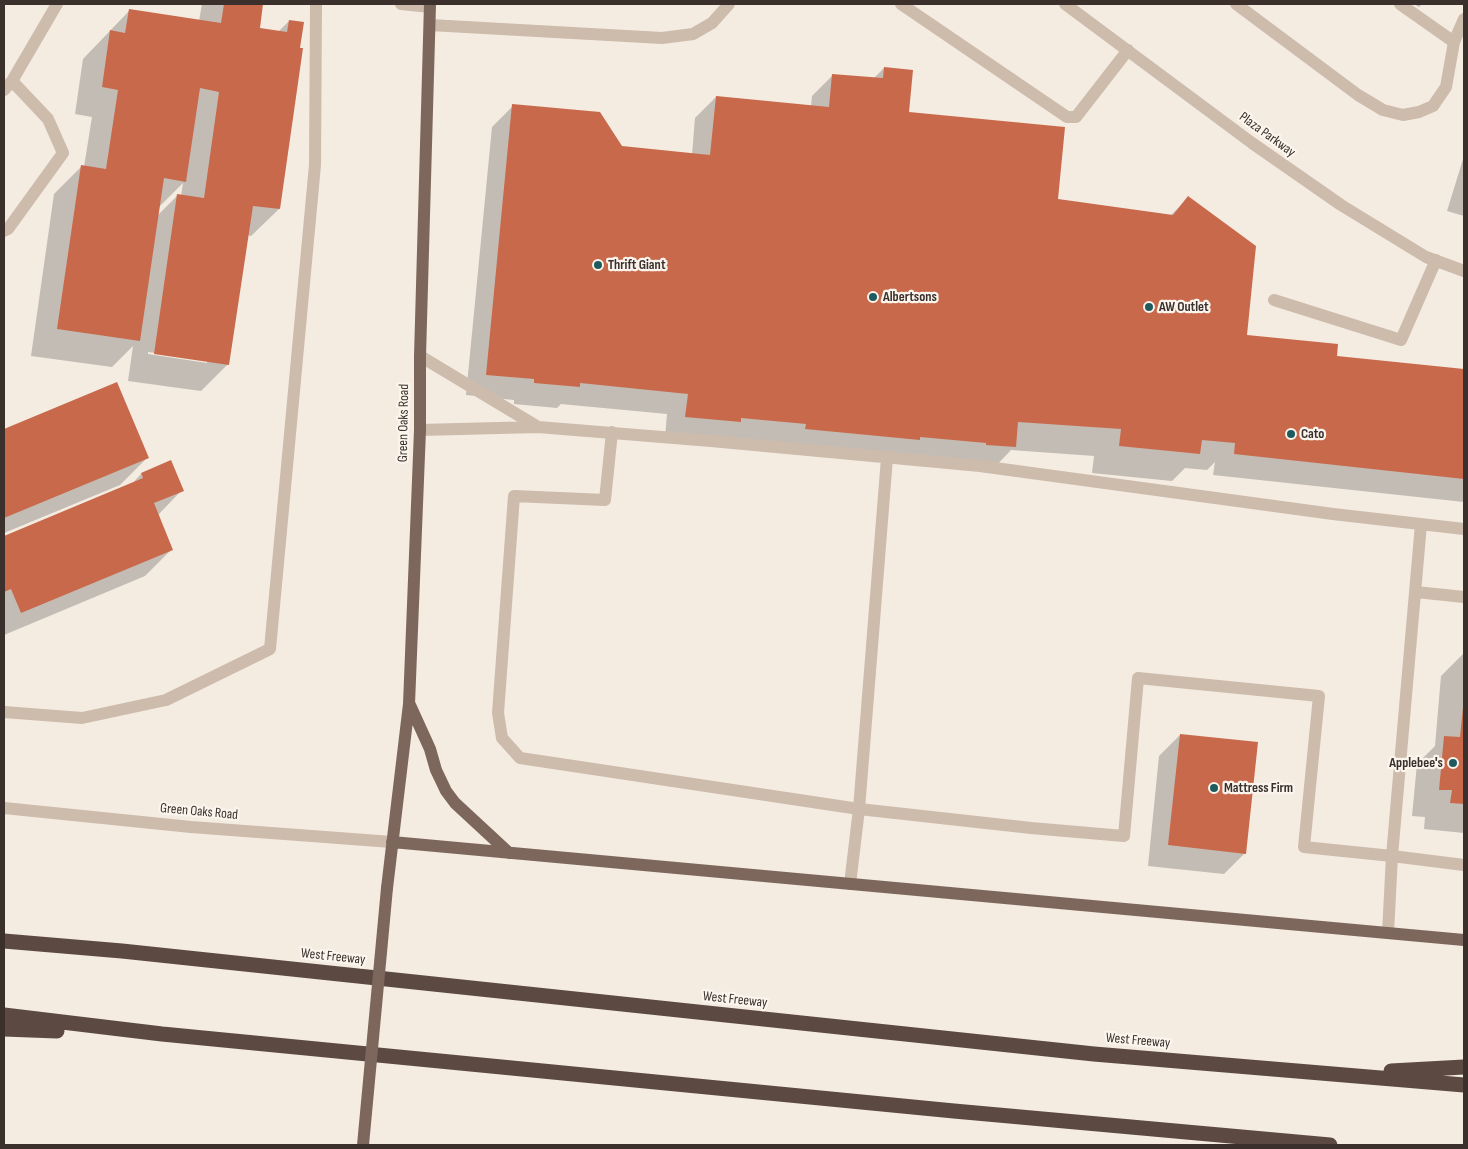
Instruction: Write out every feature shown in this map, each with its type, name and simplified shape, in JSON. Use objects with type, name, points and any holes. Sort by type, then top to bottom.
[{"type":"highway","points":[[4,933],[81,947]]},
{"type":"highway","name":"West Freeway","points":[[4,941],[81,947],[1094,1054],[1464,1085]]},
{"type":"highway","points":[[4,1015],[162,1034],[954,1111],[1330,1145]]},
{"type":"highway","points":[[4,1029],[162,1034]]},
{"type":"highway","points":[[1340,1074],[1464,1066]]},
{"type":"main road","name":"Green Oaks Road","points":[[363,1145],[387,888],[409,704],[420,430],[420,356],[430,6]]},
{"type":"main road","points":[[409,704],[430,749],[436,770],[446,791],[455,803],[509,853]]},
{"type":"main road","points":[[392,842],[1464,940]]},
{"type":"street","points":[[4,231],[8,229],[63,153],[48,119],[8,85],[57,4]]},
{"type":"street","points":[[4,712],[82,718],[166,700],[270,649],[315,165],[316,4]]},
{"type":"street","points":[[401,4],[430,6]]},
{"type":"street","points":[[430,25],[662,38],[693,34],[712,23],[729,4]]},
{"type":"street","points":[[901,4],[1067,117],[1076,117],[1128,50]]},
{"type":"street","name":"Plaza Parkway","points":[[1065,4],[1252,143],[1340,205],[1426,257],[1464,271]]},
{"type":"street","points":[[1236,4],[1287,40],[1358,95],[1383,110],[1403,115],[1419,112],[1433,106],[1446,87],[1454,42],[1464,19]]},
{"type":"street","points":[[1400,4],[1454,42]]},
{"type":"street","points":[[1274,300],[1401,340],[1436,260]]},
{"type":"street","points":[[420,356],[538,427]]},
{"type":"street","points":[[420,430],[538,427],[612,432],[980,466],[1315,512],[1464,529]]},
{"type":"street","points":[[612,432],[605,500],[514,496],[498,713],[502,738],[520,758],[858,809],[1124,836],[1138,678],[1319,696],[1304,847],[1464,865]]},
{"type":"street","points":[[850,884],[887,458]]},
{"type":"street","points":[[1388,933],[1392,856],[1421,524]]},
{"type":"street","points":[[1416,592],[1464,597]]},
{"type":"street","name":"Green Oaks Road","points":[[4,808],[191,827],[392,842]]},
{"type":"building","points":[[224,4],[263,4],[260,28],[287,32],[289,20],[304,22],[300,48],[303,48],[280,209],[253,206],[229,365],[154,354],[177,194],[204,198],[219,92],[200,88],[186,182],[164,178],[140,341],[57,329],[81,165],[106,169],[118,90],[102,87],[110,30],[125,33],[129,9],[221,23]]},
{"type":"building","points":[[884,67],[913,70],[909,112],[1065,127],[1058,199],[1173,215],[1188,196],[1256,246],[1247,335],[1338,344],[1337,356],[1464,369],[1464,479],[1234,454],[1235,443],[1202,440],[1200,454],[1119,446],[1121,429],[1018,422],[1016,447],[920,437],[920,440],[805,429],[806,424],[741,418],[741,422],[685,417],[688,394],[580,383],[580,387],[534,383],[534,379],[486,375],[512,104],[600,112],[622,146],[710,155],[716,96],[829,107],[832,74],[883,78]]},
{"type":"building","points":[[117,382],[149,458],[4,518],[4,429]]},
{"type":"building","points":[[171,460],[184,491],[154,503],[173,550],[21,613],[11,589],[4,592],[4,536],[143,478],[141,473]]},
{"type":"building","name":"Applebee's","points":[[1463,707],[1464,804],[1450,803],[1452,790],[1439,790],[1444,736],[1460,737]]},
{"type":"building","name":"Mattress Firm","points":[[1180,734],[1258,742],[1246,854],[1168,845]]},
{"type":"place","name":"Thrift Giant","points":[[598,265]]},
{"type":"place","name":"Albertsons","points":[[873,297]]},
{"type":"place","name":"AW Outlet","points":[[1149,307]]},
{"type":"place","name":"Cato","points":[[1291,434]]},
{"type":"place","name":"Applebee's","points":[[1453,763]]},
{"type":"place","name":"Mattress Firm","points":[[1214,788]]}]
